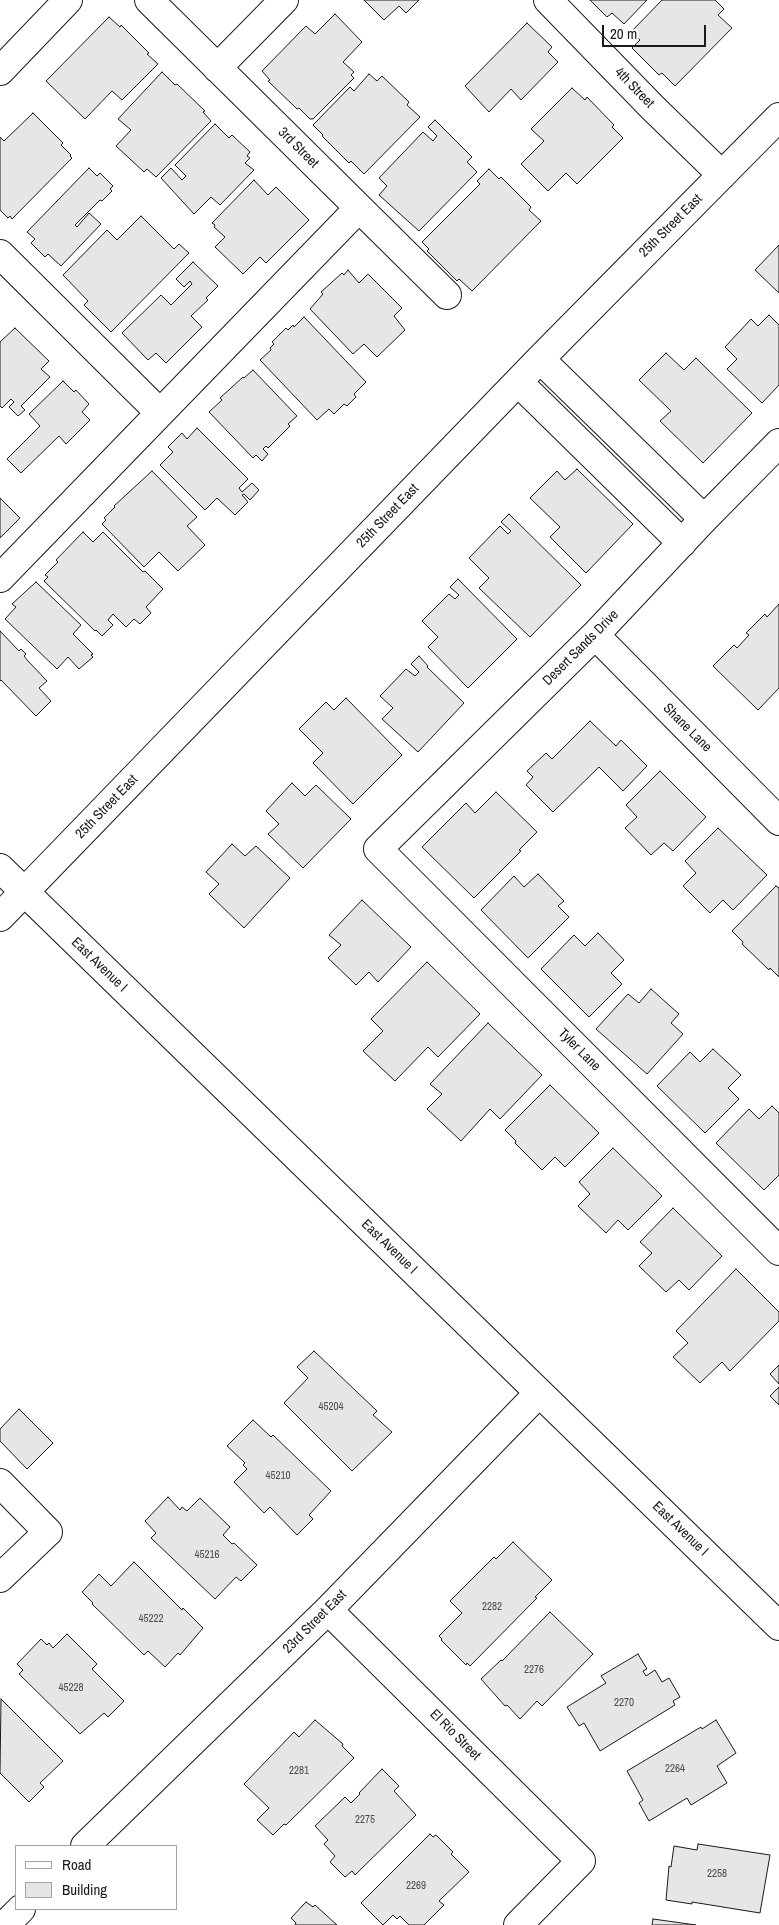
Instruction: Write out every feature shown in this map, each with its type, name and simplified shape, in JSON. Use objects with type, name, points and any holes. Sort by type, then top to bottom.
[{"type":"street","points":[[0,71],[68,0]]},
{"type":"street","name":"3rd Street","points":[[149,0],[447,295]]},
{"type":"street","points":[[217,68],[284,0]]},
{"type":"street","name":"4th Street","points":[[548,0],[653,108],[722,175]]},
{"type":"street","name":"25th Street East","points":[[0,917],[518,382],[779,117]]},
{"type":"street","points":[[0,578],[359,208]]},
{"type":"street","points":[[0,254],[160,413]]},
{"type":"street","points":[[540,360],[704,519]]},
{"type":"street","points":[[518,382],[682,543]]},
{"type":"street","name":"Desert Sands Drive","points":[[378,849],[595,635],[704,519],[779,443]]},
{"type":"street","name":"Shane Lane","points":[[595,635],[779,822]]},
{"type":"street","name":"Tyler Lane","points":[[378,849],[779,1250]]},
{"type":"street","name":"East Avenue I","points":[[0,868],[779,1626]]},
{"type":"street","name":"23rd Street East","points":[[87,1845],[328,1610],[538,1393]]},
{"type":"street","points":[[0,1483],[48,1532],[0,1578]]},
{"type":"street","name":"El Rio Street","points":[[328,1610],[581,1861],[518,1925]]},
{"type":"street","points":[[5,1925],[20,1910]]},
{"type":"building","points":[[364,0],[419,0],[406,13],[399,6],[384,20]]},
{"type":"building","points":[[590,0],[647,0],[624,24],[612,13],[607,17]]},
{"type":"building","points":[[662,0],[715,0],[724,9],[718,15],[732,28],[675,86],[662,73],[659,75],[632,48],[640,40],[631,32]]},
{"type":"building","points":[[335,14],[362,42],[343,62],[354,72],[351,75],[354,78],[313,119],[310,119],[268,81],[270,80],[262,71],[306,26],[315,34]]},
{"type":"building","points":[[109,17],[120,27],[121,25],[158,64],[122,100],[112,91],[85,119],[46,81]]},
{"type":"building","points":[[527,23],[552,47],[548,52],[558,62],[521,100],[511,89],[489,112],[465,86]]},
{"type":"building","points":[[162,72],[205,111],[203,112],[211,121],[156,177],[147,169],[144,172],[116,146],[131,130],[118,119]]},
{"type":"building","points":[[369,74],[377,81],[382,76],[409,102],[407,105],[420,117],[364,174],[351,161],[349,163],[313,125],[350,87],[354,91]]},
{"type":"building","points":[[572,88],[585,100],[587,97],[614,125],[612,127],[623,138],[577,184],[566,173],[548,191],[521,164],[544,141],[531,129]]},
{"type":"building","points":[[33,113],[63,143],[61,145],[72,158],[12,219],[10,216],[8,218],[0,210],[0,137],[4,141]]},
{"type":"building","points":[[435,120],[472,157],[467,162],[477,172],[419,231],[379,195],[387,186],[379,178],[423,132],[433,141],[437,136],[428,127]]},
{"type":"building","points":[[215,124],[229,138],[232,135],[250,152],[247,156],[250,158],[245,163],[254,170],[220,205],[211,197],[194,214],[161,178],[171,168],[182,180],[186,176],[175,165]]},
{"type":"building","points":[[89,168],[97,176],[100,173],[113,186],[110,189],[112,191],[75,225],[77,227],[89,213],[101,224],[61,266],[48,254],[45,257],[31,243],[35,239],[27,232]]},
{"type":"building","points":[[489,169],[499,179],[501,177],[531,207],[529,210],[541,221],[472,291],[459,279],[457,281],[427,251],[429,249],[422,242],[480,184],[477,181]]},
{"type":"building","points":[[254,180],[268,195],[276,187],[309,220],[266,263],[260,257],[243,274],[215,247],[225,237],[212,223]]},
{"type":"building","points":[[141,216],[174,249],[179,244],[189,253],[111,332],[84,305],[88,301],[63,275],[107,230],[117,240]]},
{"type":"building","points":[[779,245],[779,293],[755,270]]},
{"type":"building","points":[[193,262],[218,286],[206,298],[208,300],[191,316],[202,327],[166,363],[156,353],[148,360],[122,333],[161,295],[171,305],[192,284],[190,281],[184,287],[176,279]]},
{"type":"building","points":[[348,270],[359,283],[368,274],[402,308],[394,316],[405,330],[377,357],[364,344],[353,354],[310,309],[323,294],[321,292]]},
{"type":"building","points":[[769,315],[779,325],[779,385],[762,403],[727,369],[737,359],[725,347],[751,319],[758,326]]},
{"type":"building","points":[[304,317],[366,382],[354,394],[356,397],[347,406],[344,404],[334,414],[329,409],[317,420],[260,360],[271,350],[270,348],[274,344],[272,342],[286,328],[288,330],[293,325],[294,327]]},
{"type":"building","points":[[15,328],[49,361],[41,369],[50,377],[21,406],[25,410],[18,416],[9,407],[14,402],[11,399],[2,408],[0,406],[0,342]]},
{"type":"building","points":[[666,353],[684,370],[696,358],[752,413],[703,463],[660,421],[671,411],[639,380]]},
{"type":"building","points":[[253,370],[297,416],[288,424],[290,426],[268,448],[266,446],[263,449],[268,454],[262,461],[256,455],[253,458],[209,412],[222,400],[220,398]]},
{"type":"building","points":[[63,381],[74,392],[76,390],[89,404],[82,412],[90,420],[66,444],[59,436],[21,473],[7,459],[40,426],[29,414]]},
{"type":"building","points":[[197,428],[248,479],[239,488],[242,492],[252,483],[259,490],[250,500],[244,494],[242,495],[248,502],[235,515],[217,498],[205,510],[160,465],[173,452],[168,447],[182,433],[187,439]]},
{"type":"building","points":[[577,469],[633,524],[586,573],[550,537],[560,527],[530,498],[557,471],[565,480]]},
{"type":"building","points":[[152,471],[197,517],[187,526],[205,545],[178,571],[159,552],[144,567],[102,524],[106,520],[104,518],[114,506]]},
{"type":"building","points":[[0,498],[20,518],[0,538]]},
{"type":"building","points":[[509,514],[581,585],[530,637],[479,588],[489,578],[469,558],[500,526],[508,534],[511,531],[501,522]]},
{"type":"building","points":[[83,532],[93,542],[103,532],[163,589],[146,607],[151,613],[140,624],[134,619],[126,627],[113,614],[108,620],[113,625],[102,636],[44,581],[48,577],[45,575],[58,562],[56,560]]},
{"type":"building","points":[[458,579],[517,639],[468,688],[428,647],[438,637],[422,621],[449,594],[455,599],[459,595],[450,587]]},
{"type":"building","points":[[36,582],[81,625],[73,634],[93,654],[91,655],[93,657],[79,669],[68,657],[57,669],[5,619],[16,607],[12,604]]},
{"type":"building","points":[[779,604],[779,688],[758,710],[713,666],[734,645],[737,648],[749,635],[746,633],[765,614],[767,617]]},
{"type":"building","points":[[0,631],[19,651],[21,649],[26,654],[24,656],[47,681],[39,688],[51,701],[36,716],[0,681]]},
{"type":"building","points":[[419,656],[427,667],[464,703],[418,752],[382,719],[393,708],[380,696],[406,669],[415,676],[419,672],[411,664]]},
{"type":"building","points":[[346,698],[402,755],[353,804],[313,763],[323,753],[299,729],[326,702],[334,710]]},
{"type":"building","points":[[590,721],[616,746],[621,740],[647,766],[623,791],[599,767],[553,812],[526,785],[533,777],[527,771],[546,753],[552,759]]},
{"type":"building","points":[[660,771],[706,817],[673,851],[664,843],[651,855],[625,828],[637,817],[626,805]]},
{"type":"building","points":[[292,783],[305,796],[316,785],[351,819],[303,868],[268,834],[279,824],[266,811]]},
{"type":"building","points":[[496,792],[537,832],[519,850],[521,851],[474,898],[422,847],[466,803],[475,813]]},
{"type":"building","points":[[718,828],[767,875],[733,910],[723,900],[710,913],[683,886],[696,873],[685,861]]},
{"type":"building","points":[[232,844],[245,856],[256,846],[290,878],[244,928],[209,894],[219,884],[206,872]]},
{"type":"building","points":[[538,874],[564,901],[558,906],[569,917],[528,958],[481,910],[514,876],[524,887]]},
{"type":"building","points":[[776,886],[779,888],[779,977],[742,944],[743,942],[732,931]]},
{"type":"building","points":[[362,900],[411,947],[378,982],[369,972],[356,985],[328,958],[341,945],[329,935]]},
{"type":"building","points":[[598,933],[624,960],[611,973],[622,984],[589,1017],[541,969],[574,935],[585,946]]},
{"type":"building","points":[[427,962],[480,1014],[438,1057],[428,1047],[395,1081],[363,1051],[383,1031],[371,1019]]},
{"type":"building","points":[[651,989],[679,1014],[671,1023],[683,1034],[647,1074],[596,1029],[628,994],[639,1003]]},
{"type":"building","points":[[488,1023],[542,1075],[500,1119],[490,1109],[461,1141],[427,1109],[442,1094],[430,1084]]},
{"type":"building","points":[[713,1049],[741,1075],[728,1088],[739,1099],[705,1133],[657,1086],[690,1052],[700,1062]]},
{"type":"building","points":[[550,1085],[599,1133],[565,1167],[555,1157],[542,1170],[505,1130]]},
{"type":"building","points":[[772,1106],[779,1113],[779,1175],[764,1190],[716,1143],[749,1109],[759,1119]]},
{"type":"building","points":[[613,1148],[662,1196],[628,1230],[618,1220],[606,1233],[578,1206],[590,1194],[579,1182]]},
{"type":"building","points":[[673,1208],[722,1256],[689,1290],[679,1280],[666,1292],[639,1266],[652,1253],[640,1242]]},
{"type":"building","points":[[736,1269],[779,1312],[779,1321],[730,1371],[722,1362],[700,1383],[673,1357],[688,1343],[676,1331]]},
{"type":"building","points":[[314,1351],[377,1411],[373,1415],[392,1432],[352,1471],[284,1403],[308,1378],[297,1367]]},
{"type":"building","points":[[779,1365],[779,1384],[770,1374]]},
{"type":"building","points":[[779,1387],[779,1405],[770,1396]]},
{"type":"building","points":[[19,1409],[53,1443],[27,1469],[0,1441],[0,1429]]},
{"type":"building","points":[[253,1420],[271,1437],[273,1435],[331,1491],[309,1515],[313,1519],[297,1535],[270,1507],[264,1513],[234,1482],[247,1469],[243,1465],[245,1463],[227,1446]]},
{"type":"building","points":[[168,1497],[180,1510],[182,1507],[187,1511],[200,1498],[230,1527],[223,1535],[257,1565],[241,1581],[236,1577],[215,1599],[151,1538],[156,1533],[145,1521]]},
{"type":"building","points":[[513,1542],[552,1580],[535,1597],[537,1598],[470,1666],[467,1663],[466,1665],[439,1636],[462,1613],[450,1601],[494,1557],[496,1559]]},
{"type":"building","points":[[134,1562],[182,1610],[183,1608],[203,1628],[180,1655],[178,1653],[165,1667],[148,1651],[144,1655],[82,1592],[99,1574],[111,1586]]},
{"type":"building","points":[[550,1612],[593,1654],[542,1706],[537,1701],[520,1719],[507,1705],[505,1706],[481,1679],[502,1661]]},
{"type":"building","points":[[67,1634],[97,1664],[92,1669],[124,1701],[108,1717],[104,1713],[80,1734],[19,1674],[23,1670],[17,1664],[41,1639],[47,1645],[49,1643],[53,1648]]},
{"type":"building","points":[[638,1654],[647,1669],[643,1671],[646,1676],[655,1670],[662,1682],[669,1678],[680,1697],[673,1701],[675,1705],[600,1751],[584,1723],[579,1726],[567,1707],[606,1683],[601,1676]]},
{"type":"building","points":[[1,1699],[63,1761],[40,1783],[44,1787],[29,1802],[0,1773]]},
{"type":"building","points":[[315,1720],[343,1744],[342,1746],[354,1758],[286,1825],[284,1824],[273,1835],[257,1820],[269,1808],[244,1784],[294,1732],[299,1737]]},
{"type":"building","points":[[716,1720],[736,1753],[717,1766],[727,1783],[691,1805],[687,1798],[649,1821],[639,1803],[643,1800],[627,1771]]},
{"type":"building","points":[[382,1769],[399,1786],[394,1791],[416,1815],[355,1875],[352,1871],[345,1877],[330,1862],[335,1856],[324,1844],[328,1840],[315,1826],[345,1797],[351,1803]]},
{"type":"building","points":[[430,1834],[433,1837],[436,1835],[469,1872],[439,1901],[444,1905],[424,1925],[409,1925],[400,1916],[397,1919],[393,1915],[383,1925],[361,1903]]},
{"type":"building","points":[[698,1844],[770,1855],[760,1913],[692,1902],[692,1904],[666,1900],[669,1866],[671,1867],[674,1846],[697,1850]]},
{"type":"building","points":[[306,1902],[313,1907],[315,1905],[337,1925],[295,1925],[296,1923],[291,1918]]},
{"type":"building","points":[[653,1919],[696,1925],[652,1925]]}]
